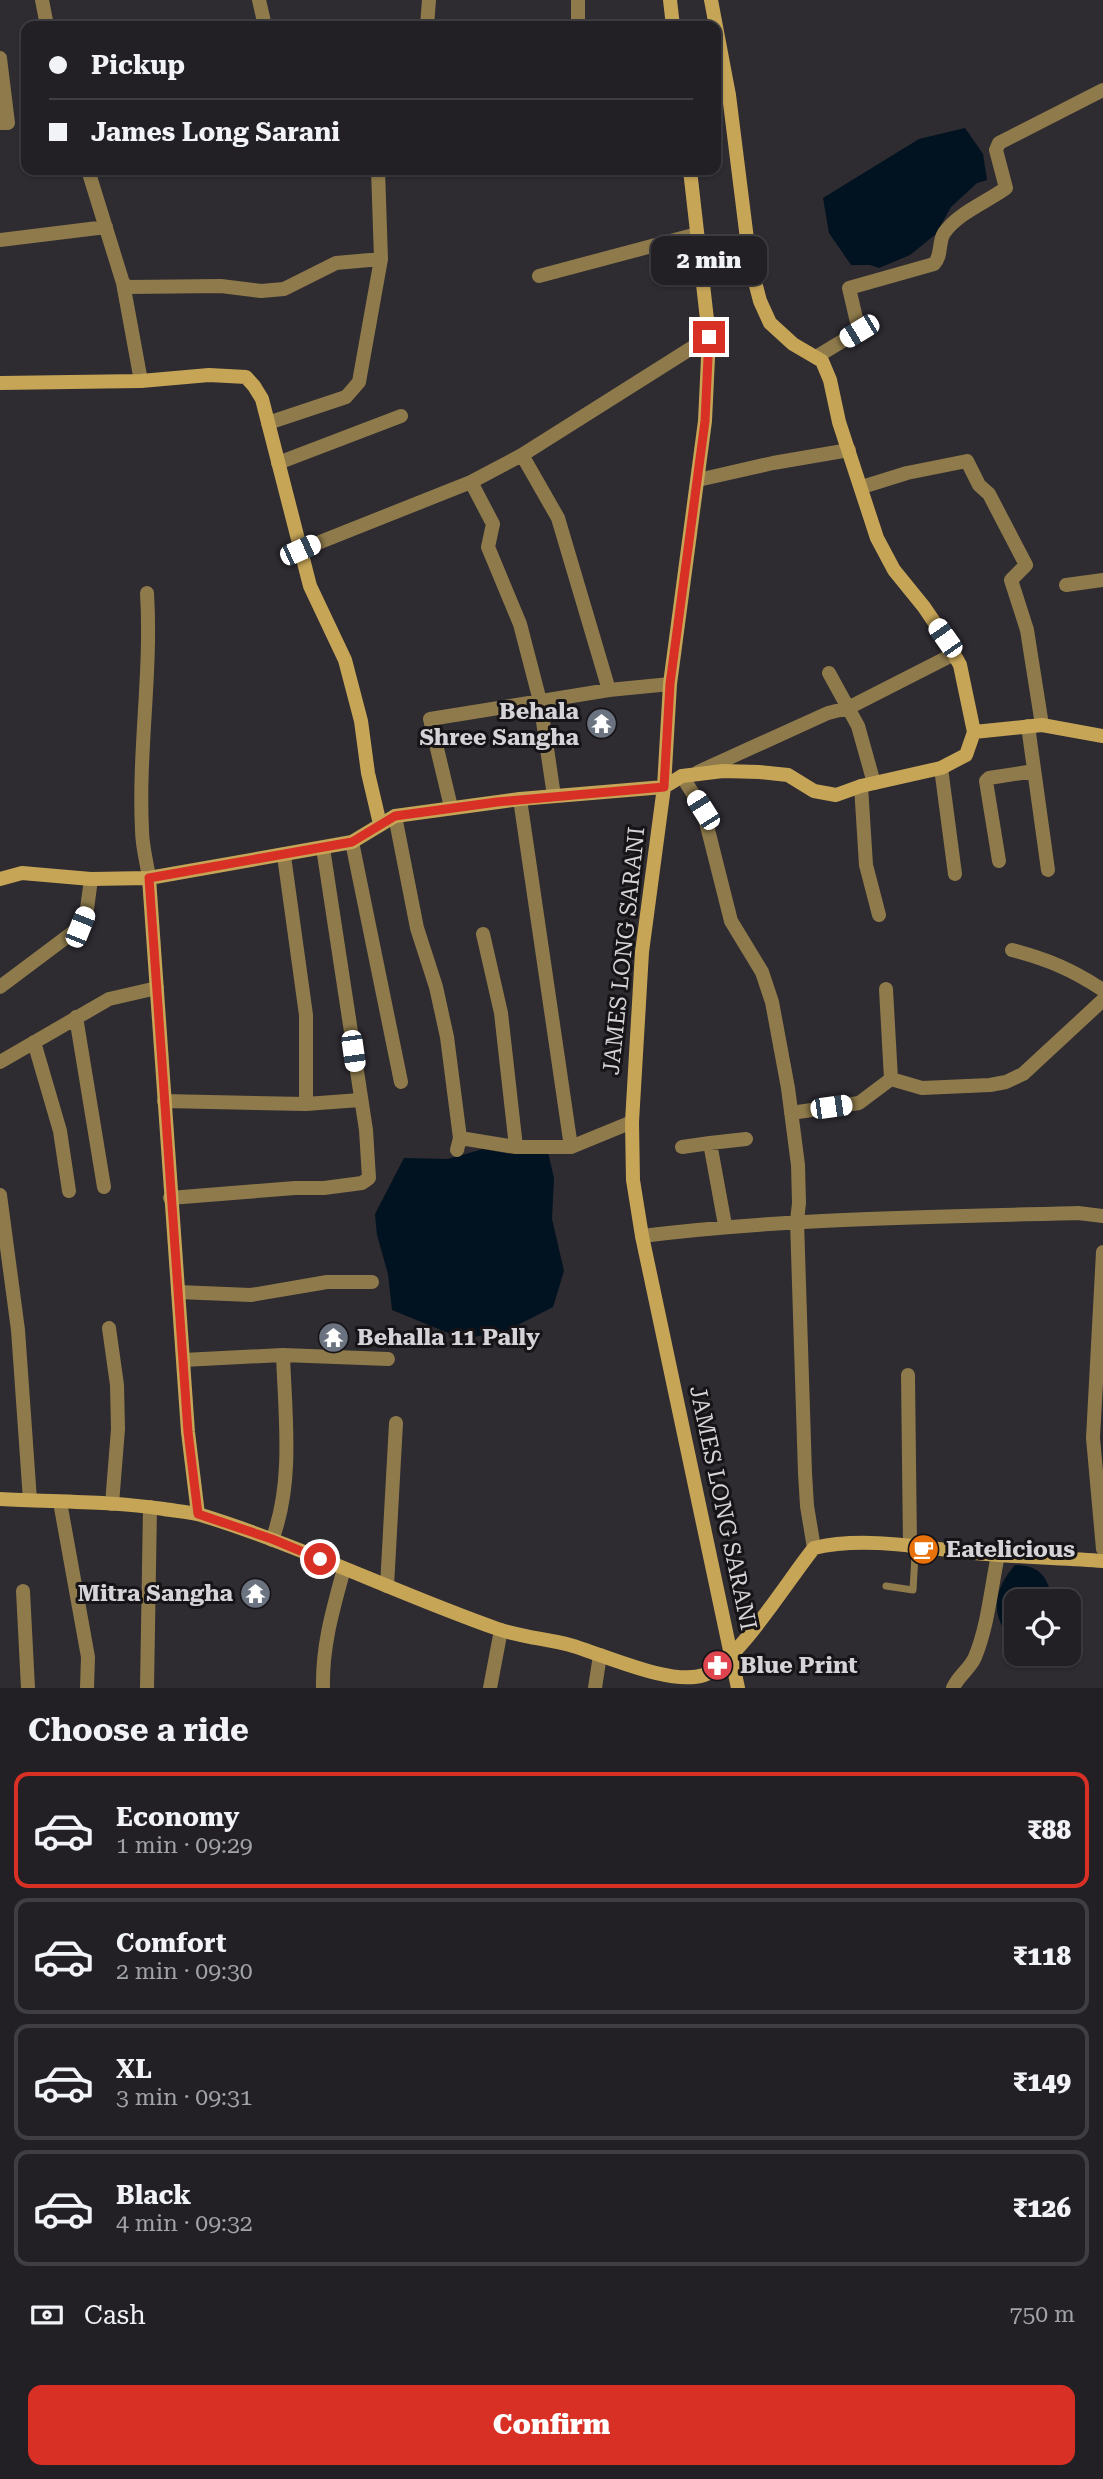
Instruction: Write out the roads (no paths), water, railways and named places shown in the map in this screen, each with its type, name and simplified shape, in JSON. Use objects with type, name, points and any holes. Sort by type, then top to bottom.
[{"type":"street","points":[[42,0],[46,21]]},
{"type":"street","points":[[258,0],[264,21]]},
{"type":"street","points":[[427,21],[429,0]]},
{"type":"street","points":[[578,0],[578,21]]},
{"type":"street","points":[[670,0],[672,21]]},
{"type":"street","points":[[711,0],[715,21]]},
{"type":"street","points":[[688,775],[723,771],[788,775],[814,791],[836,795],[942,768],[966,755],[974,732],[960,665],[924,607],[894,570],[877,538],[822,361],[793,344],[770,323],[760,301],[750,263],[729,95],[721,53]]},
{"type":"street","points":[[0,58],[8,123],[0,122]]},
{"type":"street","points":[[816,357],[859,331],[849,288],[934,264],[942,237],[957,217],[974,210],[1006,188],[996,150],[998,144],[1103,90]]},
{"type":"street","points":[[90,175],[122,283],[141,381]]},
{"type":"street","points":[[268,423],[346,397],[359,382],[381,259],[378,175]]},
{"type":"street","name":"JAMES LONG SARANI","points":[[691,175],[709,337],[705,421],[670,684],[664,787],[642,952],[632,1122],[632,1180],[738,1688]]},
{"type":"street","points":[[0,240],[106,227]]},
{"type":"street","points":[[539,276],[697,234]]},
{"type":"street","points":[[122,283],[128,287],[221,286],[261,291],[284,289],[336,263],[381,259]]},
{"type":"street","points":[[300,550],[471,482],[523,454],[709,337]]},
{"type":"street","points":[[0,383],[141,381],[209,375],[246,377],[262,399],[310,586],[345,660],[361,721],[368,773],[380,824]]},
{"type":"street","points":[[278,463],[401,416]]},
{"type":"street","points":[[698,480],[849,450]]},
{"type":"street","points":[[523,454],[558,518],[609,690]]},
{"type":"street","points":[[862,487],[906,473],[967,461],[979,485],[989,494],[1026,565],[1011,580],[1027,630],[1035,725],[1034,771],[1048,870]]},
{"type":"street","points":[[471,482],[493,524],[488,547],[520,624],[540,701],[554,796]]},
{"type":"street","points":[[1066,585],[1103,580]]},
{"type":"street","points":[[147,593],[150,632],[141,821],[149,878],[188,1432],[198,1514]]},
{"type":"street","points":[[0,879],[22,873],[91,879],[149,878],[352,842],[395,816],[520,799],[664,787],[828,713],[848,708],[954,654]]},
{"type":"street","points":[[829,673],[863,742],[867,785],[866,865],[879,915]]},
{"type":"street","points":[[451,807],[430,719],[609,690],[670,684]]},
{"type":"street","points":[[974,732],[1035,725],[1103,736]]},
{"type":"street","points":[[942,768],[955,874]]},
{"type":"street","points":[[999,861],[986,781],[989,778],[1034,771]]},
{"type":"street","points":[[688,775],[703,810],[731,921],[762,972],[777,1028],[791,1113],[798,1165],[797,1221],[805,1474],[814,1548]]},
{"type":"street","points":[[520,799],[571,1147]]},
{"type":"street","points":[[395,816],[417,928],[436,987],[447,1037],[458,1144],[571,1147],[632,1122]]},
{"type":"street","points":[[352,842],[401,1082]]},
{"type":"street","points":[[170,1198],[324,1188],[366,1182],[370,1171],[323,848]]},
{"type":"street","points":[[284,856],[306,1015],[306,1104]]},
{"type":"street","points":[[0,987],[80,927],[87,909],[91,879]]},
{"type":"street","points":[[483,934],[501,1013],[516,1147]]},
{"type":"street","points":[[1012,950],[1048,959],[1103,990]]},
{"type":"street","points":[[0,1062],[116,996],[157,988]]},
{"type":"street","points":[[886,989],[891,1079]]},
{"type":"street","points":[[891,1079],[922,1088],[1006,1082],[1023,1074],[1103,1000]]},
{"type":"street","points":[[76,1017],[104,1187]]},
{"type":"street","points":[[34,1042],[60,1131],[69,1191]]},
{"type":"street","points":[[791,1113],[859,1103],[891,1079]]},
{"type":"street","points":[[164,1101],[306,1104],[360,1100]]},
{"type":"street","points":[[682,1147],[746,1139]]},
{"type":"street","points":[[710,1143],[725,1225]]},
{"type":"street","points":[[0,1195],[18,1329],[30,1500]]},
{"type":"street","points":[[642,1236],[725,1225],[797,1221],[1078,1213],[1103,1216]]},
{"type":"street","points":[[1103,1252],[1098,1438],[1103,1549]]},
{"type":"street","points":[[178,1292],[251,1295],[327,1282],[372,1282]]},
{"type":"street","points":[[109,1328],[117,1385],[118,1429],[113,1504]]},
{"type":"street","points":[[183,1360],[283,1355],[388,1359]]},
{"type":"street","points":[[272,1539],[283,1502],[286,1447],[283,1355]]},
{"type":"street","points":[[908,1375],[910,1546]]},
{"type":"street","points":[[387,1586],[396,1423]]},
{"type":"street","points":[[0,1499],[113,1504],[198,1514],[272,1539],[501,1630],[570,1645],[673,1676],[688,1677],[712,1671],[732,1655],[814,1548],[832,1544],[910,1546],[998,1555],[1103,1560]]},
{"type":"street","points":[[60,1502],[88,1657],[87,1688]]},
{"type":"street","points":[[147,1688],[150,1507]]},
{"type":"street","points":[[953,1688],[956,1680],[974,1660],[998,1555]]},
{"type":"street","points":[[323,1688],[322,1663],[326,1639],[344,1569]]},
{"type":"street","points":[[23,1591],[28,1688]]},
{"type":"street","points":[[490,1688],[501,1630]]},
{"type":"street","points":[[594,1688],[600,1655]]},
{"type":"lane","points":[[886,1586],[913,1590],[915,1555],[910,1546]]},
{"type":"water","points":[[965,128],[983,154],[987,180],[977,183],[951,207],[936,234],[910,255],[879,268],[851,265],[829,233],[823,198],[919,139]]},
{"type":"water","points":[[547,1148],[554,1178],[552,1219],[564,1271],[553,1307],[506,1331],[463,1339],[392,1310],[388,1274],[377,1235],[375,1214],[404,1158],[448,1159],[483,1149],[510,1154]]},
{"type":"water","points":[[1015,1565],[1031,1567],[1042,1574],[1049,1589],[1004,1589],[1004,1629],[998,1617],[997,1599],[1008,1573]]},
{"type":"place","name":"Behala Shree Sangha","points":[[602,724]]},
{"type":"place","name":"Behalla 11 Pally","points":[[334,1337]]},
{"type":"place","name":"Eatelicious","points":[[923,1549]]},
{"type":"place","name":"Mitra Sangha","points":[[256,1593]]},
{"type":"place","name":"Blue Print","points":[[717,1665]]}]
